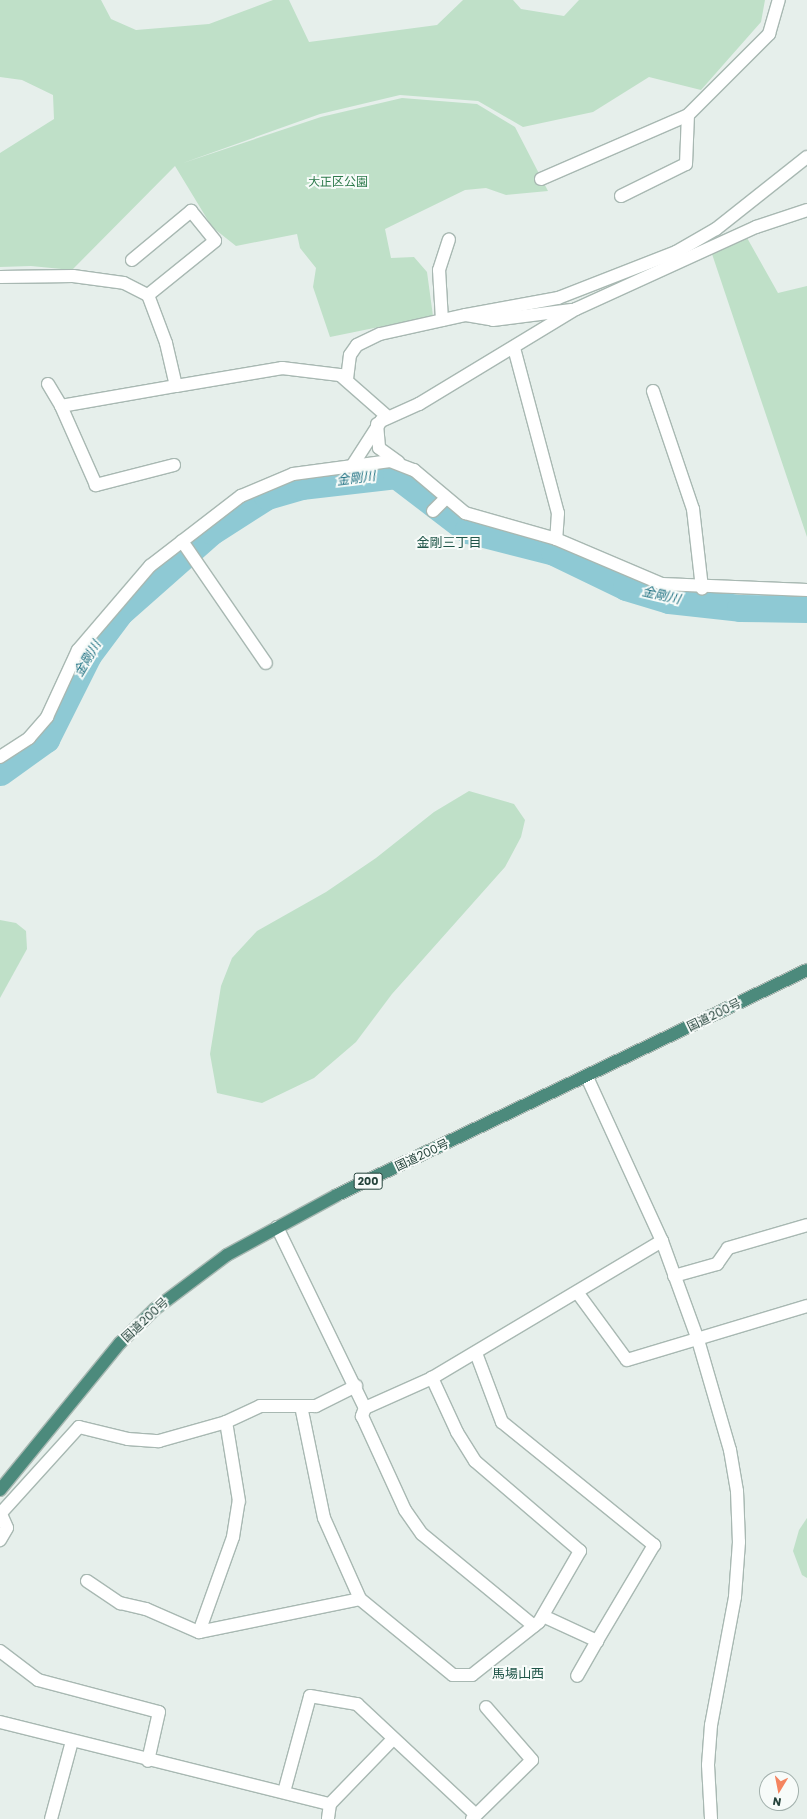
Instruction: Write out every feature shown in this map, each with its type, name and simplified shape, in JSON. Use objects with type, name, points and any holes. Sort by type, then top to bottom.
[{"type":"highway","name":"国道200号","points":[[0,1490],[120,1343],[154,1309],[228,1255],[277,1227],[807,970]]},
{"type":"street","points":[[541,179],[688,115],[769,34],[779,0]]},
{"type":"street","points":[[621,196],[686,164],[688,115]]},
{"type":"street","points":[[388,417],[357,393],[347,378],[350,355],[357,345],[380,334],[466,315],[558,298],[676,252],[716,229],[807,156]]},
{"type":"street","points":[[352,466],[377,424],[388,417],[419,404],[514,348],[576,309],[756,227],[807,210]]},
{"type":"street","points":[[132,260],[191,211],[215,241],[148,295]]},
{"type":"street","points":[[442,320],[439,270],[449,240]]},
{"type":"street","points":[[0,277],[73,276],[124,283],[148,295],[166,343],[176,386]]},
{"type":"street","points":[[466,315],[493,320],[576,309]]},
{"type":"street","points":[[514,348],[558,513],[556,539]]},
{"type":"street","points":[[61,406],[282,368],[347,378]]},
{"type":"street","points":[[48,384],[61,406],[96,486],[174,465]]},
{"type":"street","points":[[653,391],[693,509],[702,588]]},
{"type":"street","points":[[377,424],[379,448],[403,464],[445,499],[483,521],[556,539],[662,584],[702,588],[807,590]]},
{"type":"street","points":[[0,757],[29,738],[47,717],[78,650],[113,605],[150,566],[241,496],[293,474],[378,461],[403,464]]},
{"type":"street","points":[[433,511],[445,499]]},
{"type":"street","points":[[182,541],[266,663]]},
{"type":"street","points":[[587,1077],[662,1241],[698,1340],[730,1450],[737,1491],[739,1542],[734,1597],[711,1725],[708,1765],[711,1819]]},
{"type":"street","points":[[674,1276],[717,1264],[728,1248],[807,1225]]},
{"type":"street","points":[[277,1227],[356,1386],[365,1408],[362,1416],[405,1510],[422,1534],[534,1626]]},
{"type":"street","points":[[365,1408],[432,1378],[662,1241]]},
{"type":"street","points":[[577,1292],[628,1360],[807,1306]]},
{"type":"street","points":[[476,1353],[502,1422],[654,1545],[578,1676]]},
{"type":"street","points":[[301,1406],[324,1518],[360,1599],[453,1675],[472,1675],[534,1626],[543,1616],[580,1551],[475,1461],[457,1432],[432,1378]]},
{"type":"street","points":[[0,1540],[7,1528],[1,1512],[79,1427],[128,1439],[159,1441],[226,1422],[260,1406],[316,1406],[356,1386]]},
{"type":"street","points":[[199,1632],[233,1537],[239,1501],[226,1422]]},
{"type":"street","points":[[87,1581],[120,1603],[146,1609],[199,1632],[360,1599]]},
{"type":"street","points":[[543,1616],[597,1641]]},
{"type":"street","points":[[0,1651],[38,1680],[159,1712],[148,1761]]},
{"type":"street","points":[[284,1792],[310,1696],[357,1704],[392,1740],[474,1816],[532,1760],[486,1707]]},
{"type":"street","points":[[0,1722],[148,1761],[330,1804]]},
{"type":"street","points":[[328,1819],[330,1804],[392,1740]]},
{"type":"street","points":[[51,1819],[72,1741]]},
{"type":"green space","name":"大正区公園","points":[[0,0],[101,0],[111,19],[136,30],[209,24],[273,0],[289,0],[309,42],[437,25],[463,0],[513,0],[521,9],[564,16],[579,0],[765,0],[761,22],[701,90],[649,77],[593,112],[523,127],[478,101],[400,95],[320,114],[183,163],[321,117],[402,98],[477,104],[515,127],[548,191],[506,195],[486,188],[465,190],[385,229],[391,258],[414,257],[427,272],[433,316],[330,337],[313,287],[316,268],[300,248],[297,234],[236,246],[212,227],[175,166],[72,270],[31,266],[0,267],[0,153],[54,119],[53,95],[22,80],[0,77]]},
{"type":"green space","points":[[746,236],[778,293],[807,286],[807,537],[712,254]]},
{"type":"green space","points":[[469,791],[514,804],[525,820],[521,837],[505,867],[392,994],[356,1042],[314,1078],[262,1103],[217,1093],[210,1054],[221,986],[232,958],[257,931],[326,892],[376,858],[434,812]]},
{"type":"green space","points":[[0,920],[16,923],[26,931],[27,949],[0,998]]},
{"type":"green space","points":[[807,1518],[807,1578],[802,1575],[793,1551],[799,1530]]},
{"type":"waterway","name":"金剛川","points":[[0,772],[46,739],[88,655],[120,612],[212,531],[267,496],[301,486],[396,475],[468,530],[554,552],[626,587],[669,600],[740,608],[807,609]]},
{"type":"district","name":"金剛三丁目","points":[[449,543]]},
{"type":"district","name":"馬場山西","points":[[518,1674]]}]
